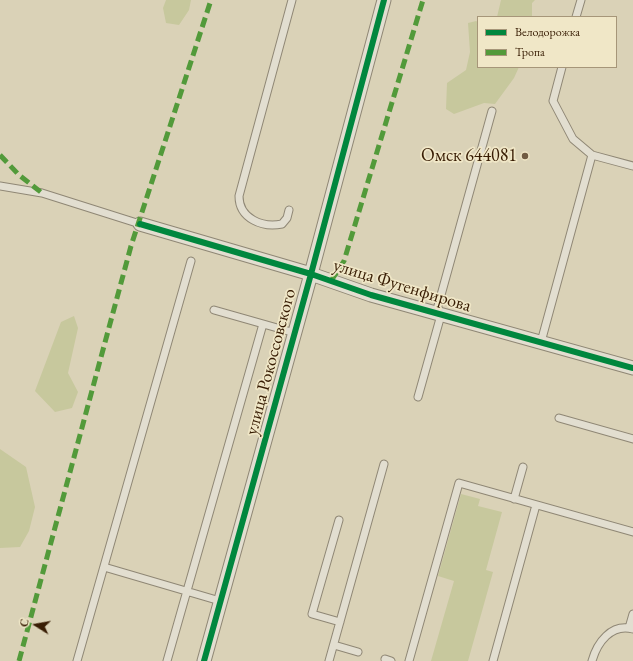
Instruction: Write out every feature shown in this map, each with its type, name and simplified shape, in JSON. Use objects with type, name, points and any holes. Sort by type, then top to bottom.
[{"type":"street","name":"улица Рокоссовского","points":[[204,661],[295,333],[384,0]]},
{"type":"street","name":"улица Фугенфирова","points":[[140,224],[311,274],[371,295],[633,368]]},
{"type":"lane","points":[[289,210],[287,218],[282,224],[274,226],[257,223],[242,211],[239,204],[239,196],[292,0]]},
{"type":"lane","points":[[576,16],[581,0]]},
{"type":"lane","points":[[562,68],[553,101],[573,139],[592,155],[633,166]]},
{"type":"lane","points":[[418,397],[492,111]]},
{"type":"lane","points":[[541,342],[592,155]]},
{"type":"lane","points":[[0,186],[42,193],[140,224]]},
{"type":"lane","points":[[77,661],[191,261]]},
{"type":"lane","points":[[214,310],[295,333]]},
{"type":"lane","points":[[167,661],[263,324]]},
{"type":"lane","points":[[558,418],[633,439]]},
{"type":"lane","points":[[329,661],[384,464]]},
{"type":"lane","points":[[514,498],[523,467]]},
{"type":"lane","points":[[409,661],[458,483],[633,532]]},
{"type":"lane","points":[[493,661],[536,505]]},
{"type":"lane","points":[[339,520],[312,614],[340,622]]},
{"type":"lane","points":[[104,567],[220,601]]},
{"type":"lane","points":[[592,661],[594,651],[603,638],[613,630],[631,628],[633,614]]},
{"type":"lane","points":[[334,645],[358,652]]},
{"type":"green space","points":[[166,0],[191,0],[189,10],[179,25],[166,23],[163,8]]},
{"type":"green space","points":[[501,0],[535,0],[532,3],[532,16],[497,16]]},
{"type":"green space","points":[[477,22],[477,68],[519,68],[514,78],[495,104],[484,103],[454,114],[446,109],[447,83],[466,70],[470,52],[468,23]]},
{"type":"green space","points":[[74,316],[78,328],[68,373],[78,392],[72,408],[55,412],[35,391],[61,322]]},
{"type":"green space","points":[[0,449],[26,467],[35,507],[29,531],[20,547],[0,548]]},
{"type":"green space","points":[[461,494],[480,499],[478,506],[502,512],[486,570],[493,572],[468,661],[431,661],[454,581],[438,576]]},
{"type":"marked path","points":[[19,661],[131,246],[211,0]]},
{"type":"marked path","points":[[331,281],[344,261],[423,0]]},
{"type":"marked path","points":[[0,155],[19,175],[42,193]]},
{"type":"cycle path","points":[[204,661],[311,274],[384,0]]},
{"type":"cycle path","points":[[140,224],[311,274],[371,295],[633,368]]},
{"type":"place","name":"Омск 644081","points":[[525,156]]}]
